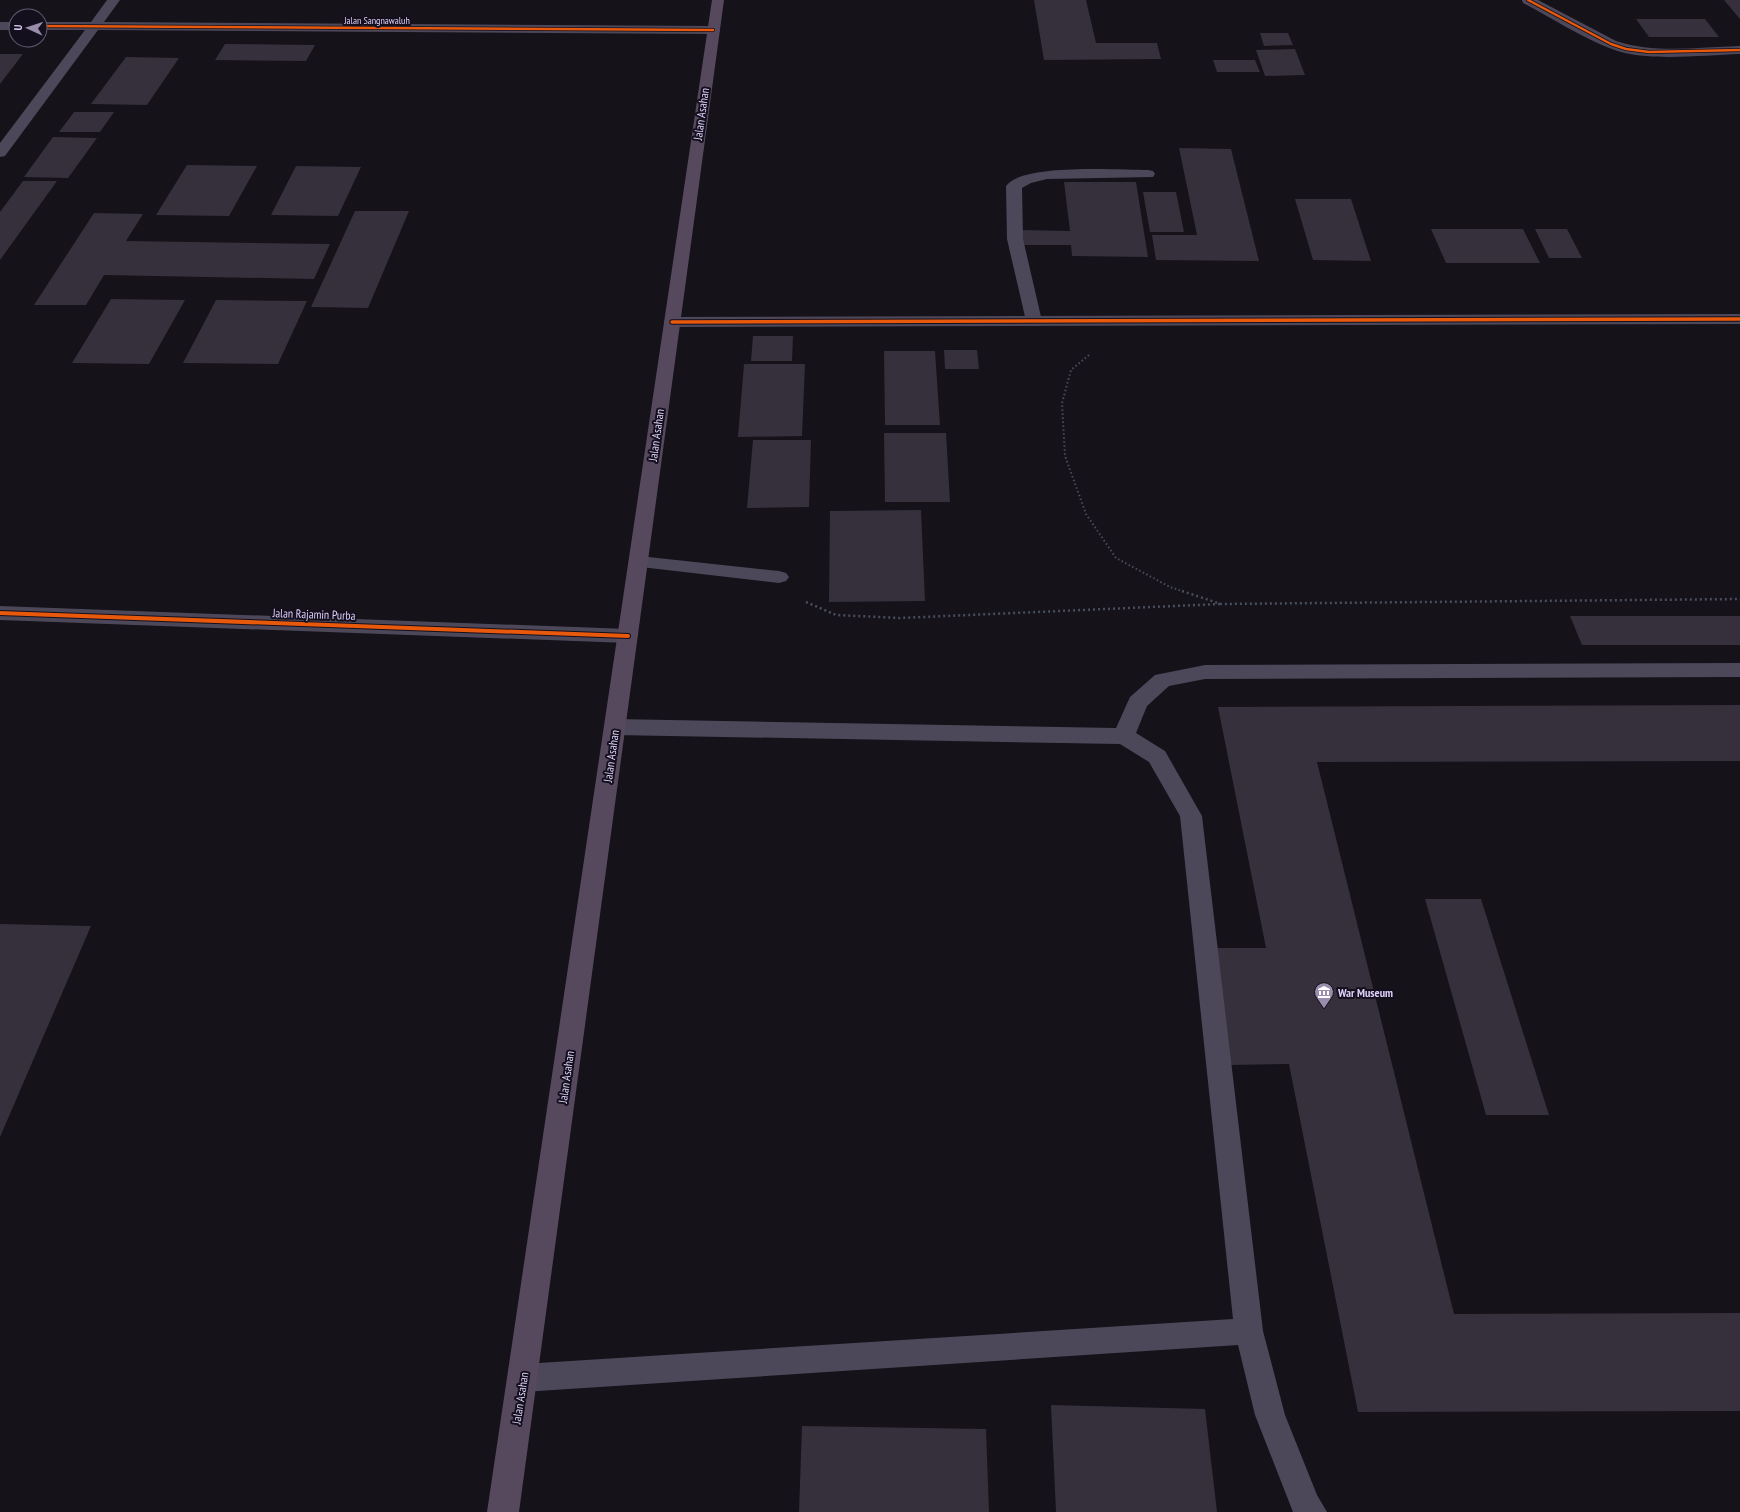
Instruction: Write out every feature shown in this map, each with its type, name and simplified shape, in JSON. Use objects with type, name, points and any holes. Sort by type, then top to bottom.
[{"type":"main road","name":"Jalan Asahan","points":[[502,1512],[523,1378],[718,0]]},
{"type":"street","points":[[0,153],[114,0]]},
{"type":"street","points":[[1528,0],[1611,44],[1626,49],[1649,52],[1740,50]]},
{"type":"street","name":"Jalan Sangnawaluh","points":[[48,26],[713,30]]},
{"type":"street","points":[[1034,321],[1015,239],[1014,186],[1026,179],[1047,176],[1148,174]]},
{"type":"street","points":[[672,322],[1740,319]]},
{"type":"street","points":[[639,562],[779,576]]},
{"type":"street","name":"Jalan Rajamin Purba","points":[[0,613],[628,636]]},
{"type":"street","points":[[1124,736],[1138,702],[1162,680],[1205,672],[1740,670]]},
{"type":"street","points":[[615,727],[1124,736],[1157,757],[1191,816],[1249,1331],[1270,1415],[1306,1506],[1311,1512]]},
{"type":"street","points":[[523,1378],[1249,1331]]},
{"type":"path","points":[[1062,403],[1065,456],[1086,514],[1116,558],[1170,587],[1221,604]]},
{"type":"path","points":[[779,576],[807,603],[836,615],[900,618],[1221,604],[1740,599]]},
{"type":"building","points":[[1034,0],[1086,0],[1096,43],[1157,43],[1161,59],[1044,60]]},
{"type":"building","points":[[1724,0],[1740,0],[1740,19]]},
{"type":"building","points":[[1636,19],[1705,19],[1719,37],[1649,37]]},
{"type":"building","points":[[1260,33],[1288,33],[1293,45],[1264,46]]},
{"type":"building","points":[[225,44],[315,45],[306,61],[215,60]]},
{"type":"building","points":[[1295,49],[1305,75],[1265,76],[1256,50]]},
{"type":"building","points":[[0,54],[23,54],[0,84]]},
{"type":"building","points":[[126,57],[179,58],[147,105],[91,104]]},
{"type":"building","points":[[1213,60],[1255,60],[1260,72],[1217,72]]},
{"type":"building","points":[[74,112],[114,112],[100,132],[59,132]]},
{"type":"building","points":[[53,137],[97,138],[68,178],[24,177]]},
{"type":"building","points":[[1179,148],[1231,149],[1259,261],[1156,260],[1152,235],[1197,235]]},
{"type":"building","points":[[187,165],[257,166],[229,216],[156,215]]},
{"type":"building","points":[[296,166],[361,167],[338,216],[271,215]]},
{"type":"building","points":[[23,181],[57,181],[0,260],[0,212]]},
{"type":"building","points":[[1064,182],[1136,182],[1148,257],[1072,256],[1071,245],[1022,245],[1021,230],[1070,231]]},
{"type":"building","points":[[1143,192],[1176,192],[1184,232],[1150,232]]},
{"type":"building","points":[[1295,199],[1351,199],[1371,261],[1313,260]]},
{"type":"building","points":[[355,211],[409,211],[368,308],[311,307]]},
{"type":"building","points":[[94,213],[143,214],[126,241],[330,244],[314,279],[104,275],[86,305],[34,305]]},
{"type":"building","points":[[1431,229],[1523,229],[1540,263],[1446,263]]},
{"type":"building","points":[[1535,229],[1567,229],[1582,258],[1549,258]]},
{"type":"building","points":[[111,299],[185,300],[149,364],[72,363]]},
{"type":"building","points":[[216,300],[307,301],[278,364],[183,363]]},
{"type":"building","points":[[753,336],[793,336],[792,361],[751,361]]},
{"type":"building","points":[[944,350],[977,350],[979,369],[945,369]]},
{"type":"building","points":[[884,351],[935,351],[940,425],[885,425]]},
{"type":"building","points":[[744,364],[805,364],[802,436],[738,437]]},
{"type":"building","points":[[884,433],[946,433],[950,502],[885,502]]},
{"type":"building","points":[[753,440],[811,440],[809,507],[747,508]]},
{"type":"building","points":[[921,510],[925,601],[829,602],[830,511]]},
{"type":"building","points":[[1570,616],[1740,616],[1740,645],[1582,645]]},
{"type":"building","points":[[1740,705],[1740,761],[1317,762],[1454,1314],[1740,1313],[1740,1411],[1358,1412],[1289,1064],[1231,1065],[1211,948],[1266,948],[1218,707]]},
{"type":"building","points":[[1425,899],[1481,899],[1549,1115],[1486,1115]]},
{"type":"building","points":[[0,924],[91,926],[0,1137]]},
{"type":"building","points":[[1051,1405],[1205,1409],[1217,1512],[1056,1512]]},
{"type":"building","points":[[802,1426],[986,1429],[989,1512],[799,1512]]},
{"type":"cycle path","points":[[1528,0],[1611,44],[1626,49],[1649,52],[1740,50]]},
{"type":"cycle path","points":[[48,26],[713,30]]},
{"type":"cycle path","points":[[672,322],[1740,319]]},
{"type":"cycle path","points":[[0,613],[628,636]]},
{"type":"place","name":"War Museum","points":[[1324,1009]]}]
